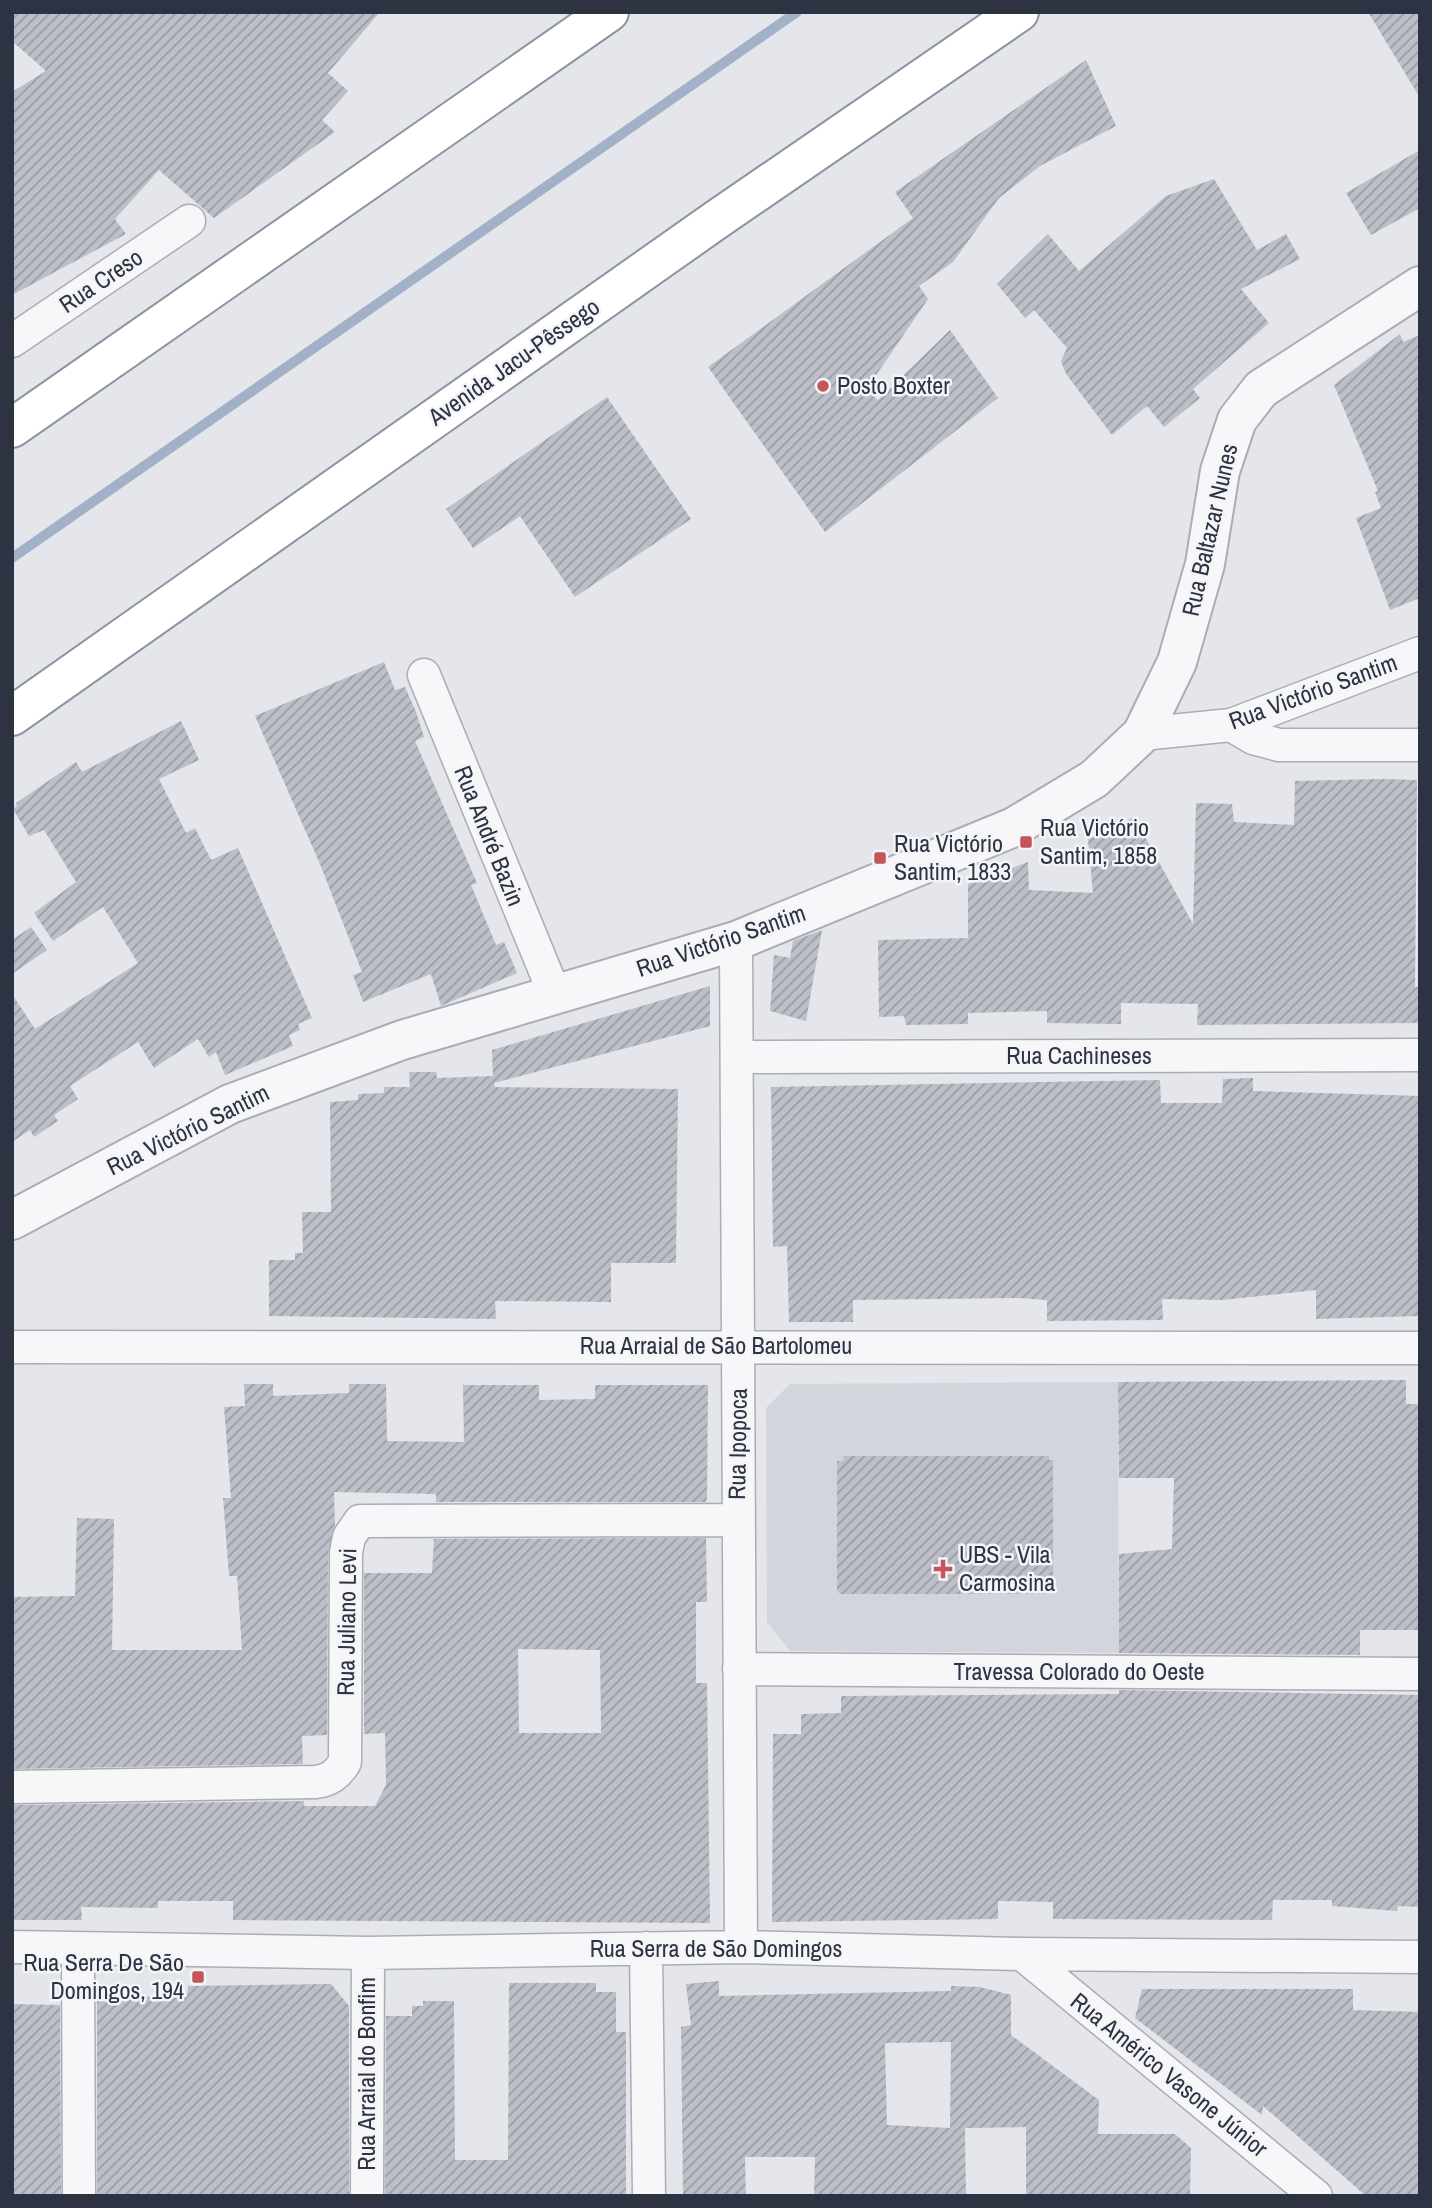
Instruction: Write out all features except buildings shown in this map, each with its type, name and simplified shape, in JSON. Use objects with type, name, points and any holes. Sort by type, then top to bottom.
[{"type":"highway","points":[[12,428],[609,12]]},
{"type":"highway","name":"Avenida Jacu-Pêssego","points":[[12,716],[705,228],[1019,12]]},
{"type":"street","name":"Rua Creso","points":[[12,341],[189,221]]},
{"type":"street","name":"Rua Baltazar Nunes","points":[[1142,734],[1177,662],[1205,564],[1220,471],[1237,420],[1261,388],[1420,286]]},
{"type":"street","name":"Rua Victório Santim","points":[[12,1220],[230,1104],[402,1040],[736,941],[1014,827],[1094,779],[1142,734],[1231,725],[1420,653]]},
{"type":"street","name":"Rua André Bazin","points":[[424,675],[555,995]]},
{"type":"street","points":[[1231,725],[1253,738],[1279,745],[1420,745]]},
{"type":"street","name":"Rua Ipopoca","points":[[736,941],[739,1057],[737,1520],[741,1947]]},
{"type":"street","name":"Rua Cachineses","points":[[739,1057],[1420,1055]]},
{"type":"street","name":"Rua Arraial de São Bartolomeu","points":[[12,1347],[1420,1348]]},
{"type":"street","name":"Rua Juliano Levi","points":[[12,1787],[316,1782],[328,1780],[338,1773],[345,1762],[346,1553],[349,1536],[360,1521],[737,1520]]},
{"type":"street","name":"Travessa Colorado do Oeste","points":[[739,1669],[1420,1674]]},
{"type":"street","name":"Rua Serra de São Domingos","points":[[12,1947],[368,1953],[741,1947],[1022,1954],[1420,1957]]},
{"type":"street","points":[[646,1948],[649,2196]]},
{"type":"street","points":[[78,1949],[79,2196]]},
{"type":"street","name":"Rua Arraial do Bonfim","points":[[367,2196],[368,1953]]},
{"type":"street","name":"Rua Américo Vasone Júnior","points":[[1022,1954],[1316,2196]]},
{"type":"shaded area","name":"UBS - Vila Carmosina","points":[[1118,1382],[1119,1653],[790,1651],[767,1622],[766,1408],[790,1384]]},
{"type":"waterway","points":[[12,558],[797,12]]},
{"type":"place","name":"Posto Boxter","points":[[823,386]]},
{"type":"place","name":"Rua Victório Santim, 1858","points":[[1026,842]]},
{"type":"place","name":"Rua Victório Santim, 1833","points":[[880,858]]},
{"type":"place","name":"UBS - Vila Carmosina","points":[[943,1569]]},
{"type":"place","name":"Rua Serra De São Domingos, 194","points":[[198,1977]]}]
